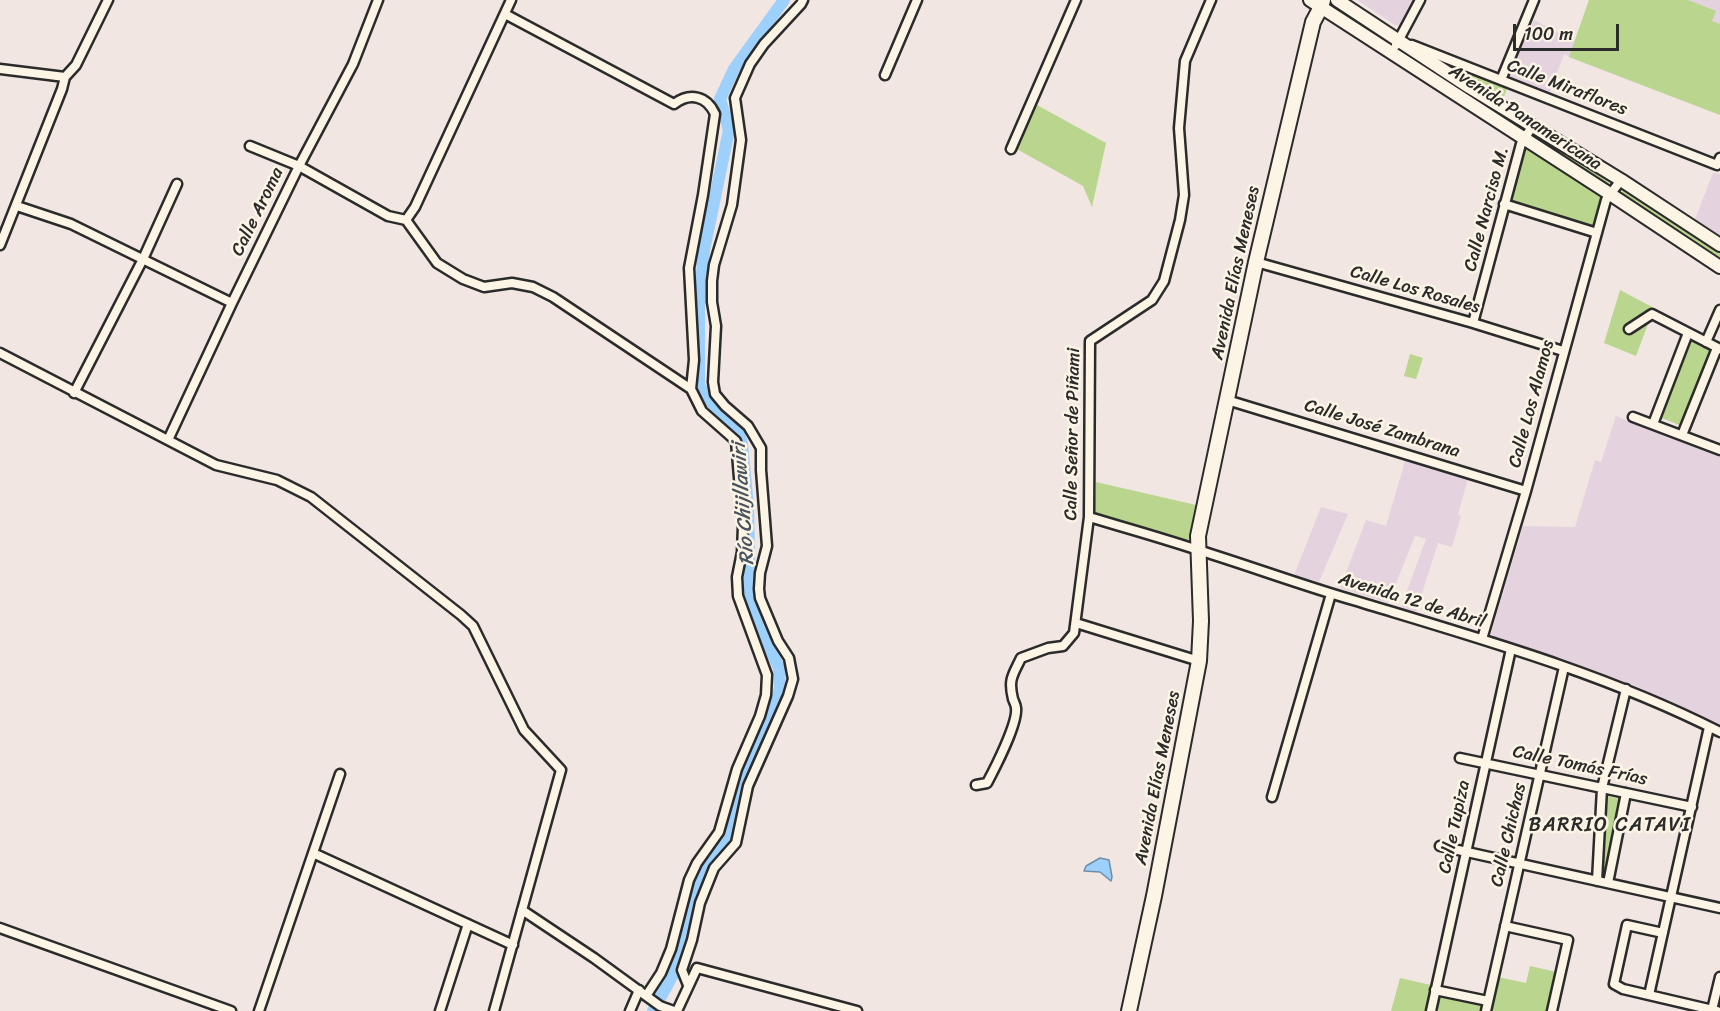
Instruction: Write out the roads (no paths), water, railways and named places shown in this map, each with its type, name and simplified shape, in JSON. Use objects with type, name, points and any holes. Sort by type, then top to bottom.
[{"type":"main road","name":"Avenida Panamericana","points":[[1336,0],[1469,87],[1621,180],[1720,245]]},
{"type":"main road","name":"Avenida Panamericana","points":[[1318,2],[1391,53],[1720,267]]},
{"type":"main road","name":"Avenida Elías Meneses","points":[[1130,1011],[1199,661],[1201,621],[1199,550],[1204,540],[1261,263],[1321,24],[1318,2]]},
{"type":"street","points":[[0,245],[3,231],[17,206],[62,89],[64,76],[76,65],[108,0]]},
{"type":"street","name":"Calle Aroma","points":[[168,440],[299,166],[352,64],[378,0]]},
{"type":"street","points":[[406,220],[415,207],[511,0]]},
{"type":"street","points":[[688,985],[682,970],[692,940],[700,903],[714,868],[736,843],[748,786],[788,696],[793,679],[789,658],[778,641],[760,598],[760,573],[767,546],[761,448],[748,426],[715,394],[713,382],[716,326],[712,302],[712,281],[714,265],[732,205],[741,140],[735,98],[750,64],[764,44],[803,0]]},
{"type":"street","points":[[885,75],[917,0]]},
{"type":"street","points":[[1011,149],[1076,0]]},
{"type":"street","name":"Calle Señor de Piñami","points":[[976,785],[987,783],[1011,728],[1016,709],[1010,680],[1021,658],[1048,648],[1063,646],[1074,633],[1089,517],[1090,341],[1152,300],[1164,281],[1184,195],[1179,128],[1185,61],[1211,0]]},
{"type":"street","points":[[1391,53],[1420,0]]},
{"type":"street","points":[[1501,80],[1534,0]]},
{"type":"street","points":[[505,14],[674,104],[681,99],[691,97],[701,99],[711,105],[715,114],[704,195],[689,268],[694,350],[691,389]]},
{"type":"street","name":"Calle Miraflores","points":[[1399,40],[1717,165],[1720,158]]},
{"type":"street","points":[[0,69],[64,76]]},
{"type":"street","name":"Calle Narciso M.","points":[[1473,323],[1504,204],[1524,139],[1533,125]]},
{"type":"street","points":[[250,146],[299,166],[388,216],[406,220],[437,263],[463,279],[484,287],[512,283],[533,287],[553,297],[691,389],[702,411],[736,441],[743,526],[742,552],[737,577],[738,596],[767,675],[766,694],[760,716],[737,769],[719,832],[697,863],[689,880],[671,949],[649,998]]},
{"type":"street","name":"Calle Los Alamos","points":[[1482,639],[1526,491],[1606,200],[1621,180]]},
{"type":"street","points":[[74,393],[143,259],[177,184]]},
{"type":"street","points":[[1504,204],[1597,233]]},
{"type":"street","points":[[17,206],[70,224],[232,303]]},
{"type":"street","name":"Calle Los Rosales","points":[[1261,263],[1563,351]]},
{"type":"street","points":[[1706,342],[1720,310]]},
{"type":"street","points":[[1629,329],[1652,314],[1718,348],[1682,435]]},
{"type":"street","points":[[1653,424],[1688,333]]},
{"type":"street","points":[[0,353],[216,465],[277,480],[311,497],[473,626],[524,730],[561,770],[494,1011]]},
{"type":"street","name":"Calle José Zambrana","points":[[1231,401],[1526,491]]},
{"type":"street","points":[[1633,417],[1720,450]]},
{"type":"street","name":"Avenida 12 de Abril","points":[[1089,517],[1482,639],[1626,689],[1720,732]]},
{"type":"street","points":[[1272,797],[1331,594]]},
{"type":"street","points":[[1076,623],[1199,661]]},
{"type":"street","name":"Calle Tupiza","points":[[1431,1011],[1510,649]]},
{"type":"street","name":"Calle Chichas","points":[[1486,1011],[1564,667]]},
{"type":"street","points":[[1597,880],[1602,788],[1626,689]]},
{"type":"street","points":[[1649,995],[1709,727]]},
{"type":"street","name":"Calle Tomás Frías","points":[[1460,758],[1692,807]]},
{"type":"street","points":[[259,1011],[340,774]]},
{"type":"street","points":[[1608,883],[1626,793]]},
{"type":"street","points":[[1440,846],[1720,908]]},
{"type":"street","points":[[313,853],[513,945]]},
{"type":"street","points":[[522,910],[660,1006],[675,1011],[697,968],[857,1011]]},
{"type":"street","points":[[440,1011],[468,924]]},
{"type":"street","points":[[1663,933],[1627,925],[1614,984],[1623,989],[1715,1010],[1720,977]]},
{"type":"street","points":[[1505,926],[1568,940],[1552,1011]]},
{"type":"street","points":[[0,928],[231,1011]]},
{"type":"street","points":[[630,1011],[639,990]]},
{"type":"street","points":[[1436,990],[1488,1001]]},
{"type":"water","points":[[1100,858],[1109,860],[1111,881],[1100,872],[1084,871],[1086,866]]},
{"type":"waterway","name":"Río Chijllawiri","points":[[653,1011],[676,969],[699,877],[728,840],[743,768],[764,730],[780,689],[779,668],[750,599],[748,506],[742,444],[737,427],[708,399],[699,385],[699,308],[704,250],[729,130],[720,99],[734,69],[784,0]]},
{"type":"district","name":"BARRIO CATAVI","points":[[1610,826]]}]
